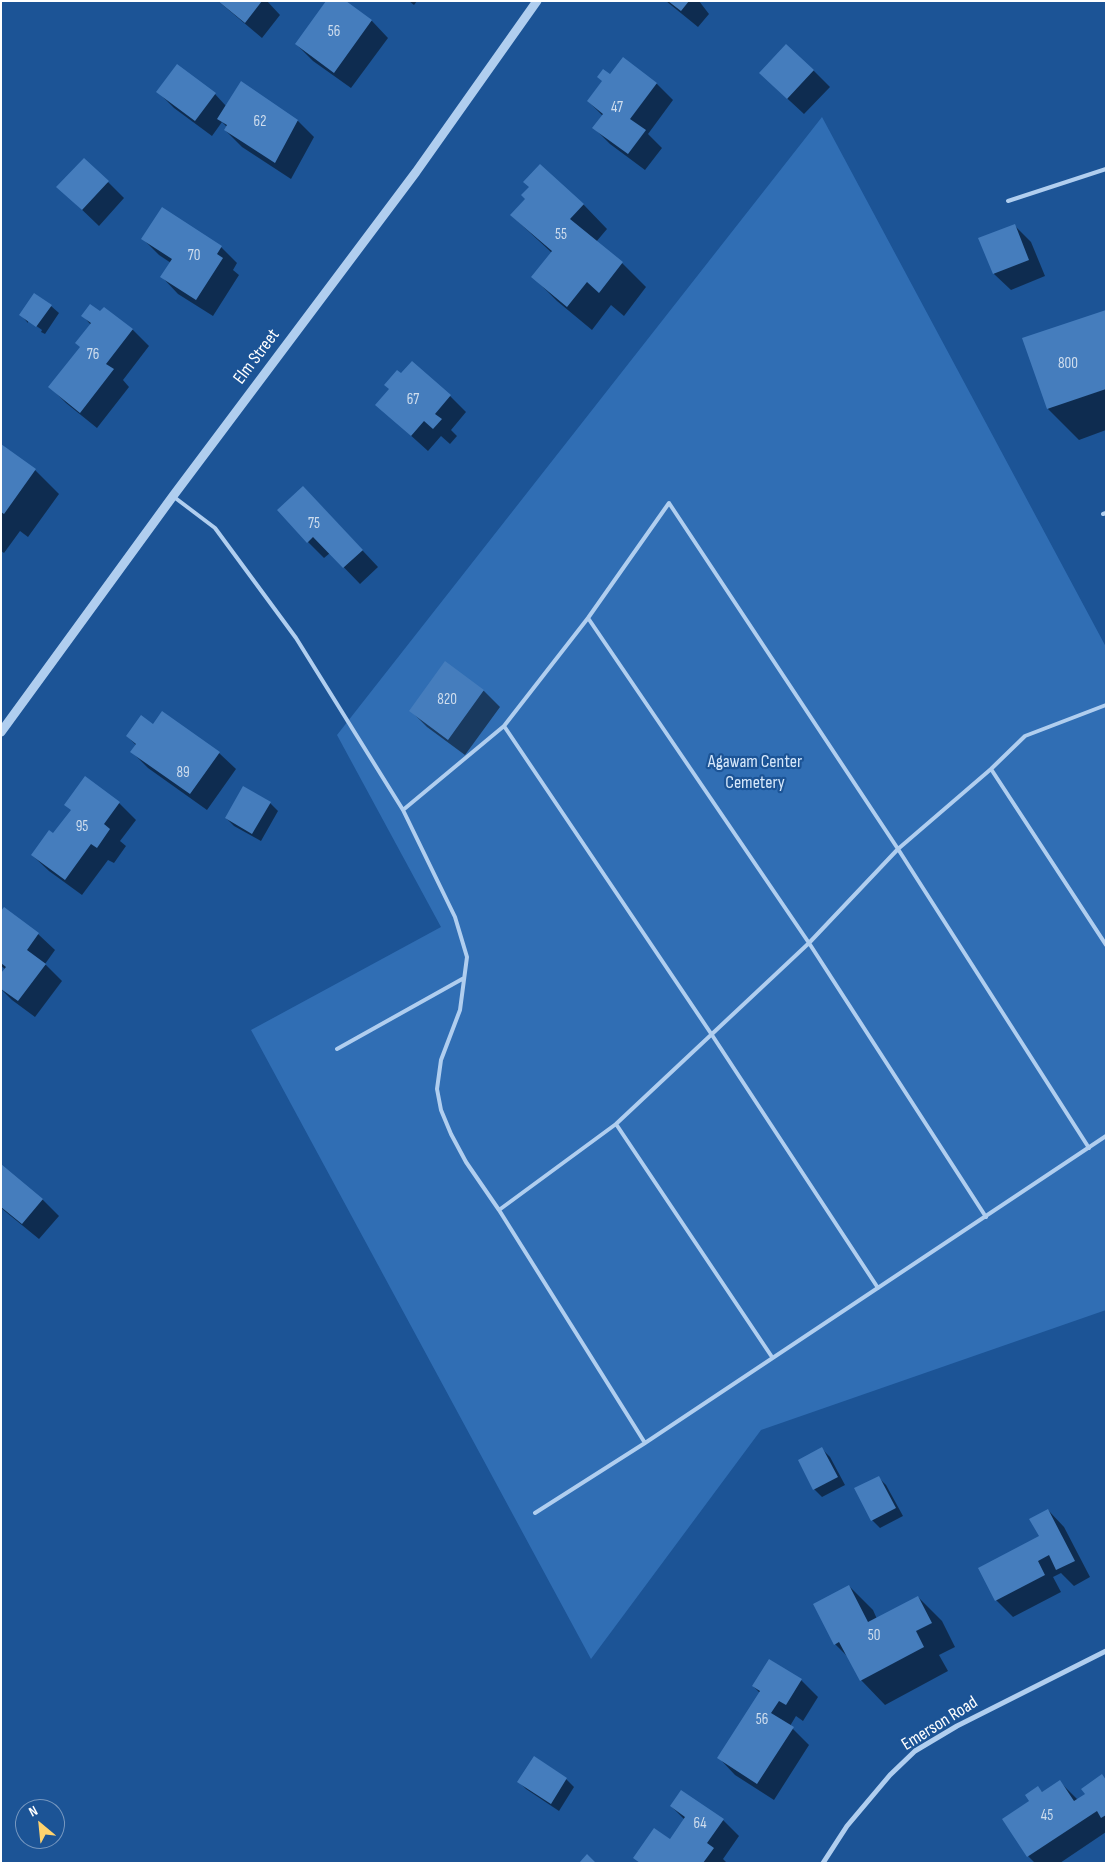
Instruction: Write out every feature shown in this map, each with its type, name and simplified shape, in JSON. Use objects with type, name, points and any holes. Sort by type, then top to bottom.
[{"type":"street","name":"Elm Street","points":[[1,732],[173,496],[416,172],[536,1]]},
{"type":"street","name":"Emerson Road","points":[[823,1863],[847,1826],[890,1775],[916,1751],[957,1726],[1106,1651]]},
{"type":"lane","points":[[1008,201],[1106,169]]},
{"type":"lane","points":[[173,496],[215,528],[284,622],[301,646],[403,810],[455,917],[467,957],[460,1010],[441,1060],[437,1089],[441,1110],[466,1162],[499,1210],[645,1443]]},
{"type":"lane","points":[[403,810],[504,726],[588,618],[670,503],[898,849],[1090,1148]]},
{"type":"lane","points":[[588,618],[809,943],[986,1217]]},
{"type":"lane","points":[[499,1210],[616,1124],[809,943],[898,849],[1025,736],[1106,705]]},
{"type":"lane","points":[[504,726],[712,1035],[878,1288]]},
{"type":"lane","points":[[990,769],[1106,945]]},
{"type":"lane","points":[[337,1049],[464,978]]},
{"type":"lane","points":[[616,1124],[772,1357]]},
{"type":"lane","points":[[536,1513],[645,1443],[1106,1136]]},
{"type":"green space","name":"Agawam Center Cemetery","points":[[822,117],[1106,647],[1106,1310],[761,1430],[591,1659],[251,1030],[441,927],[337,735]]},
{"type":"building","points":[[218,1],[262,1],[245,23]]},
{"type":"building","points":[[326,1],[346,1],[372,20],[334,73],[295,44]]},
{"type":"building","points":[[668,1],[689,1],[681,11]]},
{"type":"building","points":[[786,44],[814,70],[787,99],[759,73]]},
{"type":"building","points":[[623,57],[657,83],[630,119],[646,130],[628,154],[592,128],[603,114],[587,101],[602,81],[597,77],[603,69],[610,74]]},
{"type":"building","points":[[177,64],[216,93],[195,121],[156,92]]},
{"type":"building","points":[[241,81],[298,120],[275,163],[224,130],[227,125],[217,119]]},
{"type":"building","points":[[84,158],[109,181],[82,210],[56,187]]},
{"type":"building","points":[[540,164],[584,204],[570,219],[623,262],[599,293],[587,282],[567,307],[531,277],[552,251],[510,215],[525,199],[521,195],[529,187],[523,182]]},
{"type":"building","points":[[162,207],[222,246],[217,254],[223,258],[196,300],[160,277],[172,259],[141,239]]},
{"type":"building","points":[[1015,224],[1029,260],[993,274],[978,238]]},
{"type":"building","points":[[34,293],[52,305],[36,327],[19,315]]},
{"type":"building","points":[[90,304],[100,311],[104,307],[133,329],[106,364],[114,369],[80,413],[48,387],[80,347],[75,343],[91,323],[81,316]]},
{"type":"building","points":[[1106,310],[1106,389],[1047,409],[1022,338]]},
{"type":"building","points":[[412,361],[451,395],[435,414],[442,419],[433,429],[424,421],[411,436],[375,405],[389,389],[384,385],[397,370],[401,373]]},
{"type":"building","points":[[1,444],[36,469],[4,514],[1,512]]},
{"type":"building","points":[[303,486],[363,550],[343,568],[313,537],[307,543],[277,510]]},
{"type":"building","points":[[445,661],[484,690],[448,740],[409,711]]},
{"type":"building","points":[[162,711],[220,752],[190,794],[130,752],[136,744],[126,736],[141,715],[153,724]]},
{"type":"building","points":[[85,776],[120,802],[104,824],[110,829],[97,848],[91,844],[65,880],[31,855],[49,830],[53,833],[71,810],[64,805]]},
{"type":"building","points":[[243,786],[271,802],[252,834],[225,818]]},
{"type":"building","points":[[4,907],[39,933],[27,950],[46,964],[18,1001],[1,989],[1,973],[6,967],[1,963],[1,911]]},
{"type":"building","points":[[1,1164],[43,1199],[22,1224],[1,1207]]},
{"type":"building","points":[[822,1447],[838,1477],[813,1490],[798,1460]]},
{"type":"building","points":[[879,1476],[896,1508],[871,1521],[854,1488]]},
{"type":"building","points":[[1048,1509],[1075,1561],[1056,1570],[1049,1555],[1038,1561],[1045,1575],[995,1601],[978,1568],[1039,1536],[1029,1519]]},
{"type":"building","points":[[849,1585],[868,1622],[918,1596],[932,1623],[916,1631],[924,1647],[860,1681],[839,1642],[834,1645],[813,1604]]},
{"type":"building","points":[[769,1659],[802,1679],[786,1705],[779,1701],[771,1713],[794,1727],[757,1784],[717,1758],[760,1691],[752,1686]]},
{"type":"building","points":[[534,1756],[567,1778],[551,1804],[517,1782]]},
{"type":"building","points":[[1102,1774],[1106,1780],[1106,1815],[1101,1818],[1097,1811],[1027,1857],[1002,1819],[1029,1801],[1025,1795],[1038,1786],[1042,1792],[1060,1780],[1074,1801],[1085,1794],[1081,1789]]},
{"type":"building","points":[[681,1790],[724,1819],[707,1843],[714,1848],[703,1863],[640,1863],[633,1858],[654,1828],[670,1839],[685,1817],[670,1806]]},
{"type":"building","points":[[587,1854],[596,1863],[579,1863]]}]
